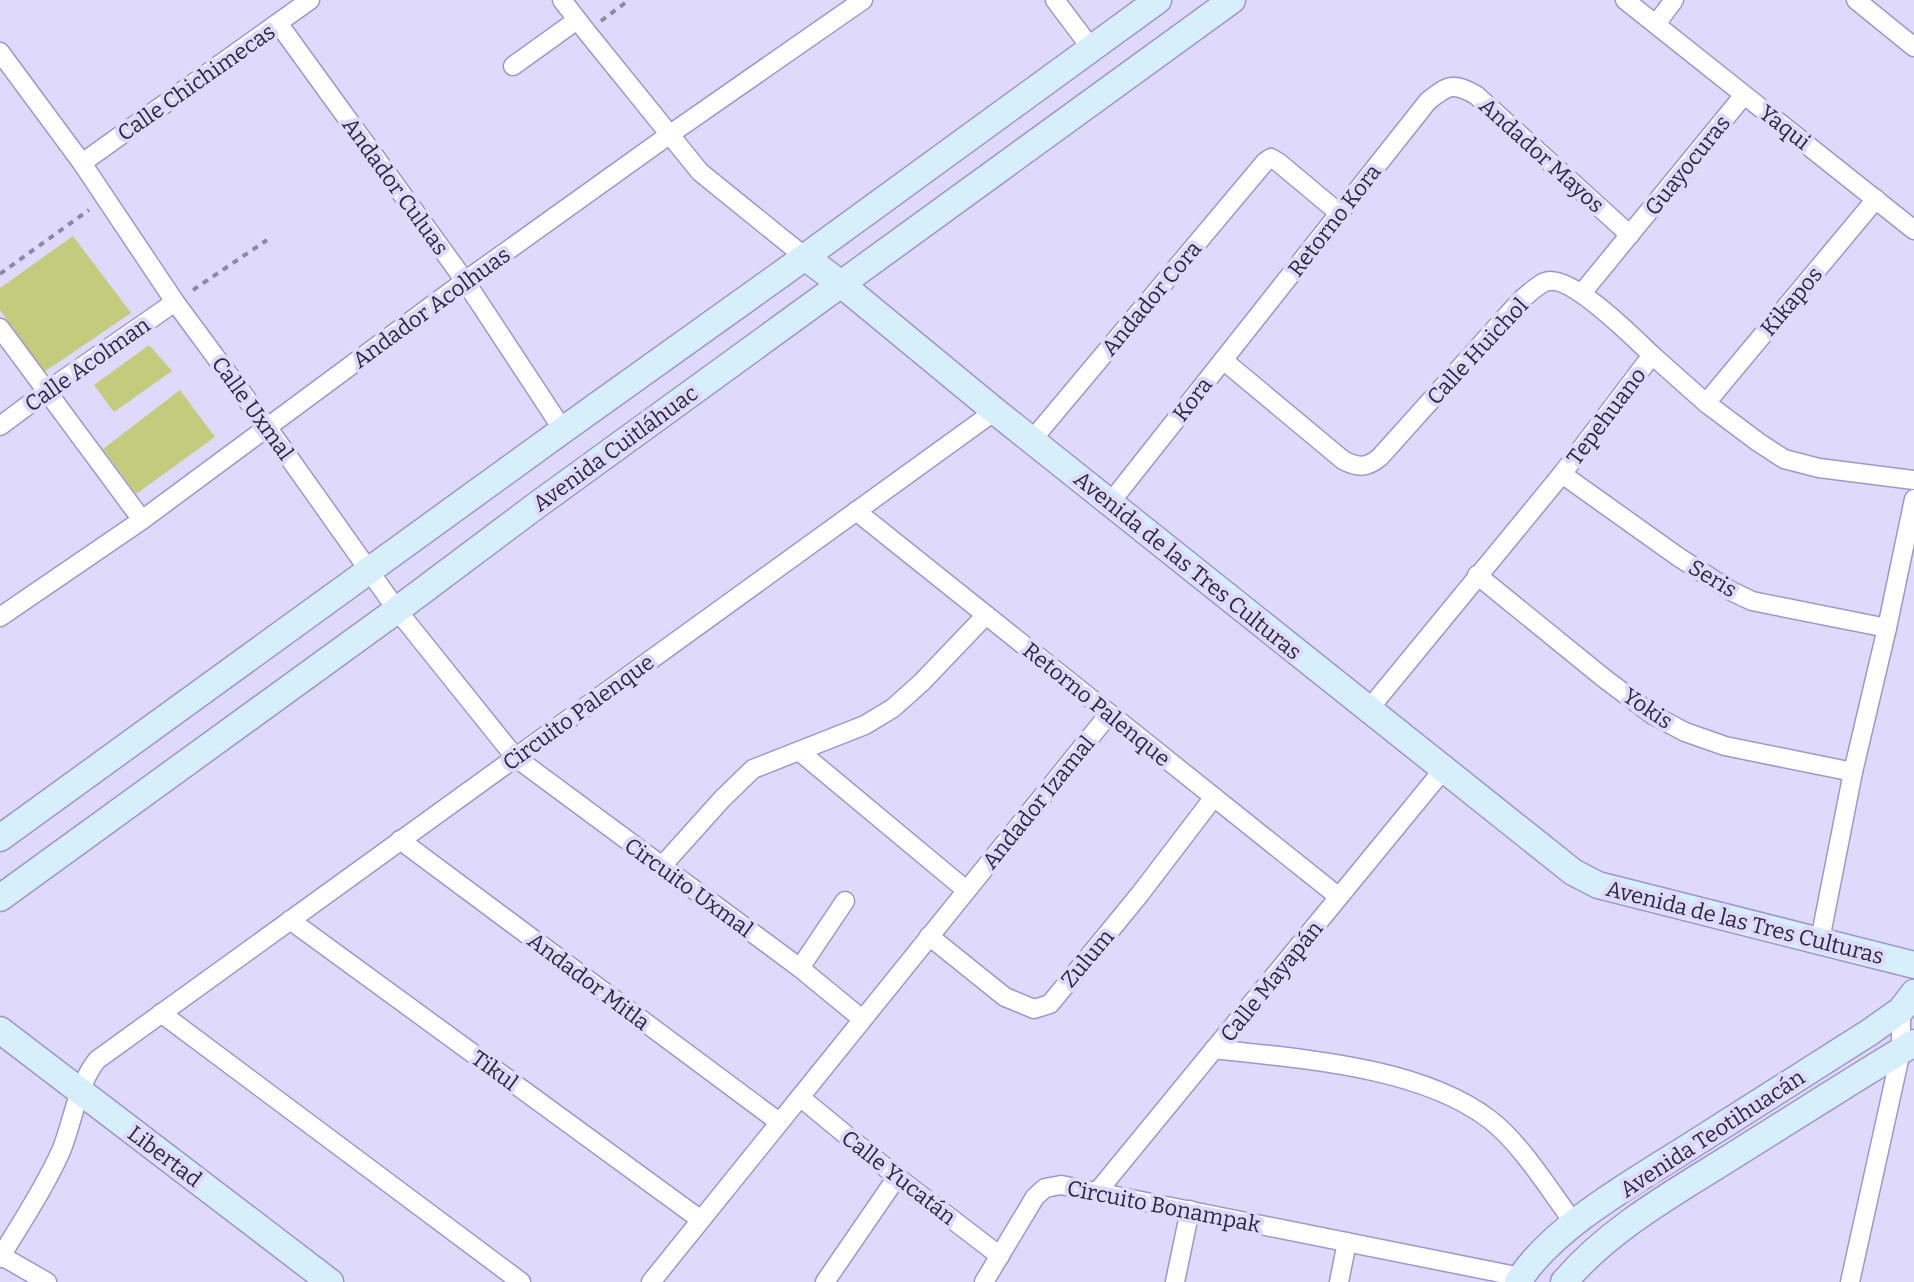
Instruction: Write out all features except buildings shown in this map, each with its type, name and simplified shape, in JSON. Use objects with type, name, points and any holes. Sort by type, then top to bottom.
[{"type":"main road","name":"Avenida Cuitláhuac","points":[[0,838],[1158,0]]},
{"type":"main road","name":"Avenida Cuitláhuac","points":[[0,898],[1232,0]]},
{"type":"main road","name":"Avenida de las Tres Culturas","points":[[805,257],[1573,872],[1598,885],[1914,965]]},
{"type":"main road","name":"Avenida Teotihuacán","points":[[1520,1279],[1574,1223],[1870,1032],[1907,1002]]},
{"type":"main road","name":"Libertad","points":[[0,1030],[330,1282]]},
{"type":"main road","name":"Avenida Teotihuacán","points":[[1564,1282],[1582,1261],[1666,1198],[1908,1047]]},
{"type":"street","name":"Calle Chichimecas","points":[[82,163],[310,0]]},
{"type":"street","name":"Avenida de las Tres Culturas","points":[[562,0],[700,172],[805,257]]},
{"type":"street","name":"Andador Acolhuas","points":[[0,617],[142,520],[465,281],[863,0]]},
{"type":"street","points":[[1055,0],[1091,48]]},
{"type":"street","name":"Yaqui","points":[[1625,0],[1914,230]]},
{"type":"street","points":[[1656,24],[1674,0]]},
{"type":"street","points":[[1856,0],[1914,47]]},
{"type":"street","name":"Andador Culuas","points":[[278,23],[465,281],[563,430]]},
{"type":"street","points":[[513,66],[581,26]]},
{"type":"street","name":"Calle Uxmal","points":[[0,52],[82,163],[175,302],[397,610],[515,757]]},
{"type":"street","name":"Retorno Kora","points":[[1223,360],[1428,101],[1450,86]]},
{"type":"street","name":"Andador Mayos","points":[[1450,86],[1461,87],[1476,95],[1630,235]]},
{"type":"street","name":"Guayocuras","points":[[1630,235],[1744,95]]},
{"type":"street","name":"Andador Cora","points":[[1032,440],[1265,162],[1271,158],[1339,213]]},
{"type":"street","name":"Kikapos","points":[[1706,403],[1876,199]]},
{"type":"street","points":[[1630,235],[1582,293],[1652,355]]},
{"type":"street","name":"Calle Huichol","points":[[1362,467],[1380,457],[1520,301],[1545,282],[1553,281],[1582,293]]},
{"type":"street","name":"Calle Acolman","points":[[0,426],[175,302]]},
{"type":"street","points":[[0,328],[142,520]]},
{"type":"street","name":"Tepehuano","points":[[1369,709],[1562,474],[1652,355],[1706,403],[1784,459],[1819,468],[1914,480]]},
{"type":"street","name":"Kora","points":[[1110,503],[1223,360],[1343,460],[1362,467]]},
{"type":"street","name":"Circuito Palenque","points":[[0,1256],[49,1177],[70,1128],[88,1071],[97,1060],[995,411]]},
{"type":"street","name":"Seris","points":[[1562,474],[1677,556],[1752,601],[1887,628]]},
{"type":"street","points":[[1820,940],[1853,772],[1914,499]]},
{"type":"street","name":"Retorno Palenque","points":[[856,511],[1339,897]]},
{"type":"street","name":"Yokis","points":[[1477,575],[1605,679],[1653,715],[1685,732],[1725,746],[1853,772]]},
{"type":"street","points":[[661,867],[753,769],[865,725],[893,708],[986,615]]},
{"type":"street","name":"Andador Izamal","points":[[966,890],[1109,714]]},
{"type":"street","points":[[651,1282],[966,890],[799,751]]},
{"type":"street","name":"Circuito Uxmal","points":[[515,757],[800,968],[862,1019]]},
{"type":"street","name":"Calle Mayapán","points":[[1098,1191],[1443,770]]},
{"type":"street","name":"Zulum","points":[[929,936],[1005,997],[1034,1009],[1050,1004],[1214,797]]},
{"type":"street","name":"Andador Mitla","points":[[400,840],[779,1122]]},
{"type":"street","points":[[800,968],[845,901]]},
{"type":"street","name":"Tikul","points":[[290,920],[701,1220]]},
{"type":"street","points":[[1850,1282],[1908,1047],[1907,1002]]},
{"type":"street","points":[[161,1013],[521,1282]]},
{"type":"street","points":[[1214,1049],[1359,1069],[1448,1095],[1490,1120],[1517,1146],[1574,1223]]},
{"type":"street","name":"Calle Yucatán","points":[[800,1097],[1000,1256]]},
{"type":"street","points":[[825,1282],[897,1177]]},
{"type":"street","name":"Circuito Bonampak","points":[[984,1282],[1035,1197],[1045,1188],[1061,1185],[1520,1279]]},
{"type":"street","points":[[1175,1282],[1190,1210]]},
{"type":"street","points":[[1339,1282],[1347,1242]]},
{"type":"street","points":[[0,1256],[47,1282]]},
{"type":"path","points":[[581,26],[629,0]]},
{"type":"path","points":[[0,274],[106,199]]},
{"type":"path","points":[[175,302],[267,240]]},
{"type":"green space","points":[[73,236],[131,313],[44,372],[0,310],[0,288]]},
{"type":"green space","points":[[149,345],[172,371],[114,412],[94,385]]},
{"type":"green space","points":[[180,390],[215,437],[136,494],[103,449]]}]
